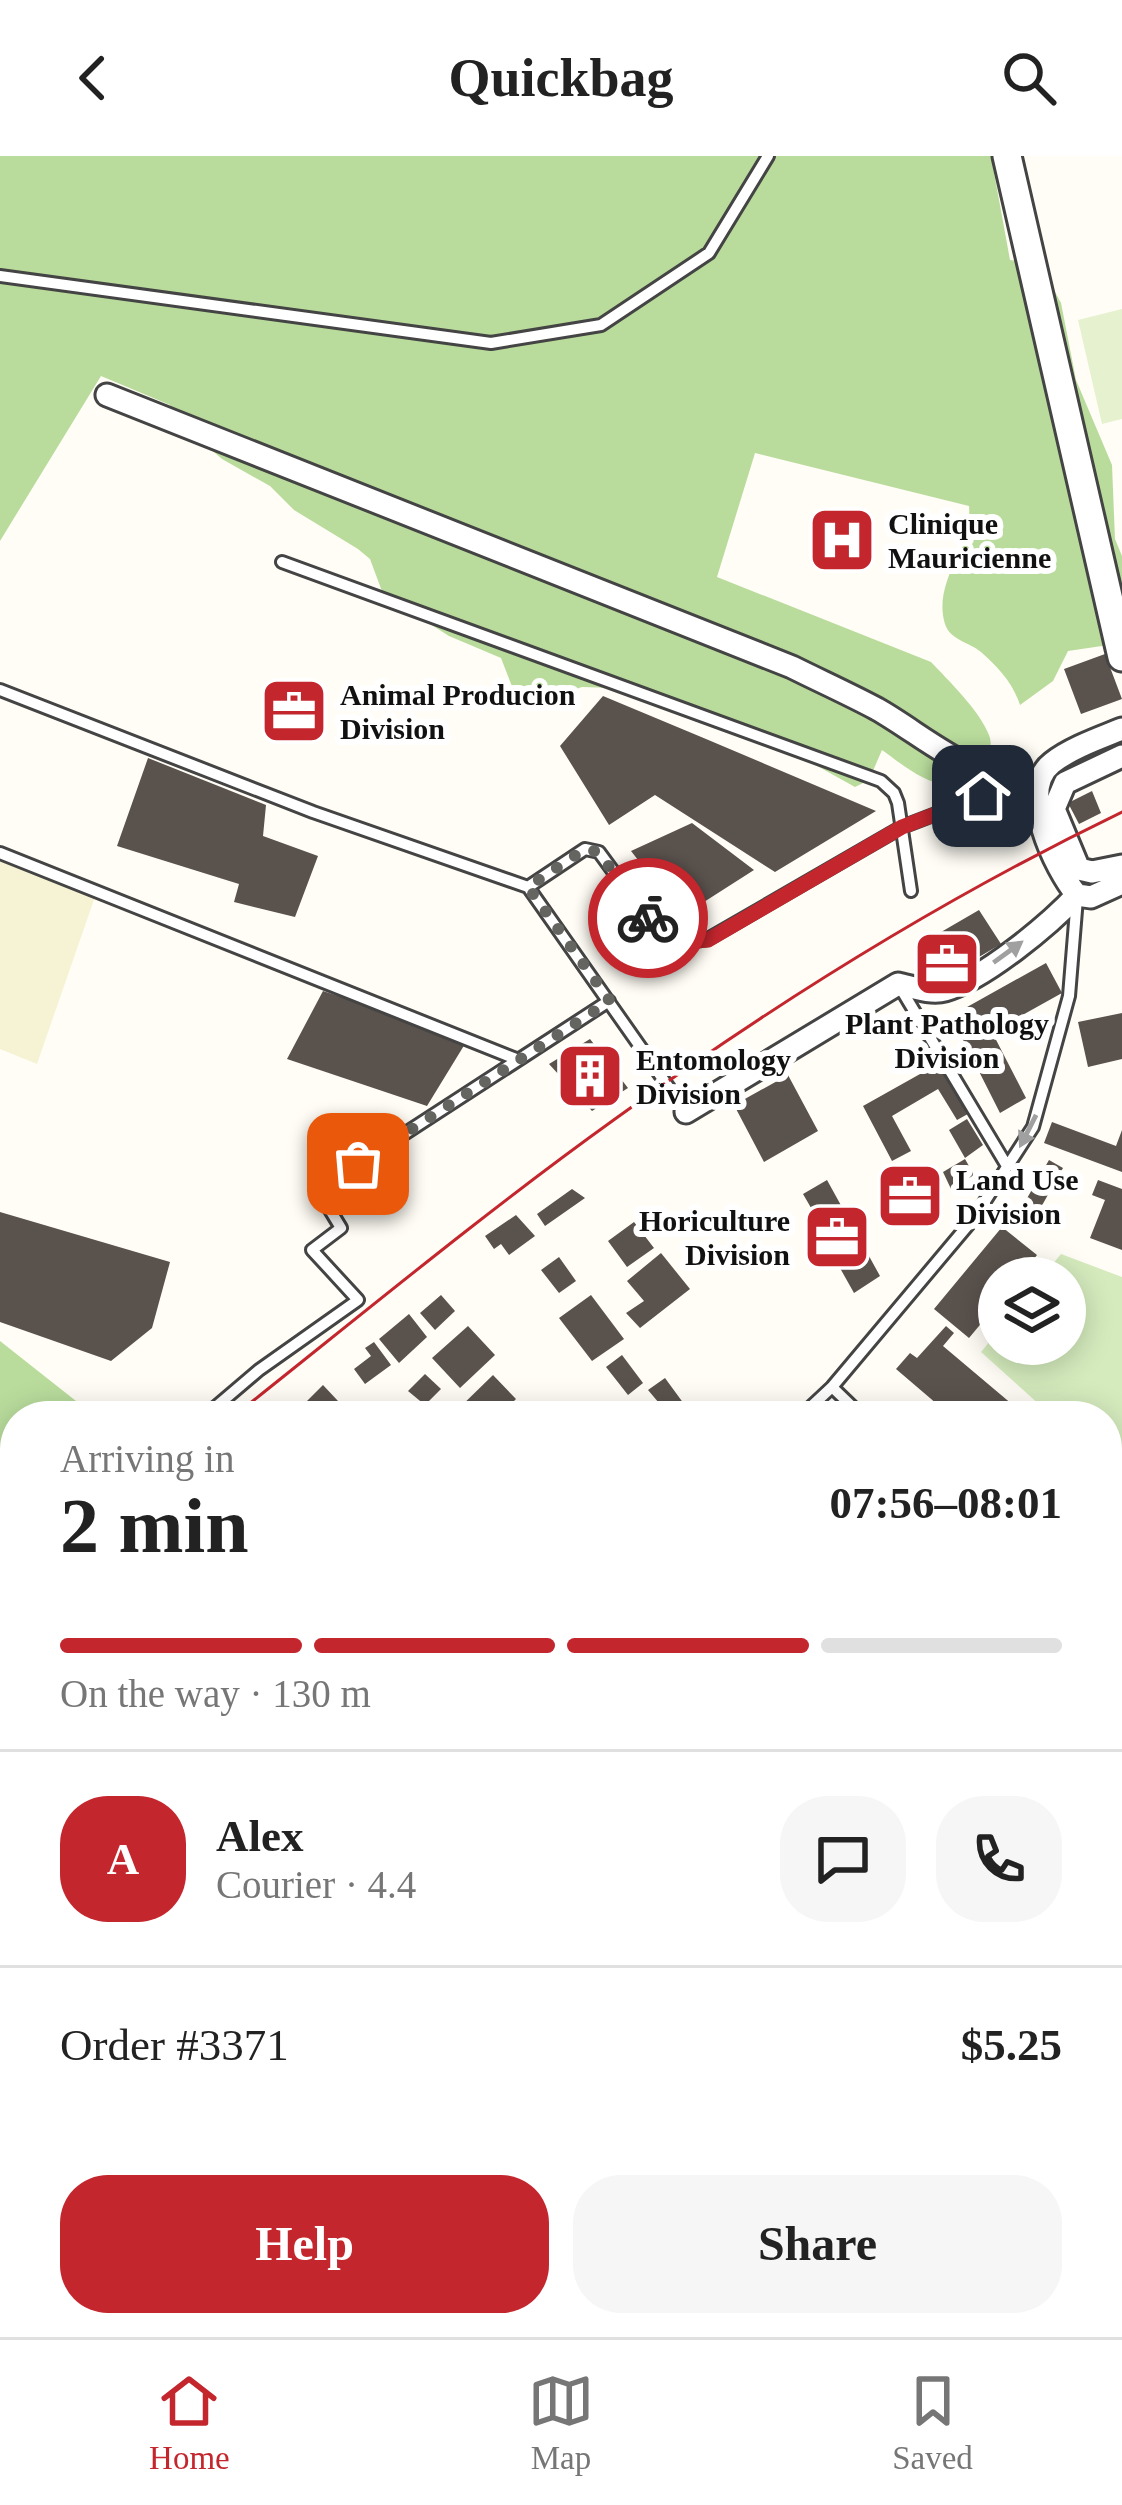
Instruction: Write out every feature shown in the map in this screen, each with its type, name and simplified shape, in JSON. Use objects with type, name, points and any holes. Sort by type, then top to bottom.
[{"type":"street","points":[[1007,156],[1122,657]]},
{"type":"street","points":[[107,395],[791,667],[878,710],[988,774],[1031,780],[1049,764],[1122,729]]},
{"type":"street","points":[[1122,756],[1065,783],[1054,809],[1079,868],[1092,872],[1122,866]]},
{"type":"street","points":[[1031,780],[1038,814],[1077,895]]},
{"type":"street","points":[[1077,895],[1091,897],[1122,883]]},
{"type":"street","points":[[686,1112],[898,984],[940,992],[972,978],[1051,922],[1077,895]]},
{"type":"lane","points":[[0,276],[491,343],[601,325],[709,253],[768,156]]},
{"type":"lane","points":[[282,562],[881,782],[894,793],[910,890]]},
{"type":"lane","points":[[0,691],[314,812],[528,887],[686,1112]]},
{"type":"lane","points":[[528,887],[585,849],[598,852],[659,934],[681,943],[708,940],[902,827],[1031,780]]},
{"type":"lane","points":[[0,853],[517,1059]]},
{"type":"lane","points":[[817,1401],[974,1218],[1033,1127],[1069,996],[1077,895]]},
{"type":"lane","points":[[898,984],[1007,1166]]},
{"type":"lane","points":[[223,1401],[358,1300],[312,1250],[341,1228],[318,1190],[610,1001]]},
{"type":"lane","points":[[832,1387],[846,1401]]},
{"type":"shaded area","points":[[0,854],[97,891],[37,1064],[0,1049]]},
{"type":"green space","points":[[0,156],[991,156],[1010,260],[1028,262],[1048,279],[1061,303],[1076,380],[1112,465],[1115,539],[1122,556],[1122,643],[1068,651],[1053,681],[1020,705],[999,670],[951,634],[945,624],[944,593],[965,535],[969,506],[755,453],[717,577],[931,662],[971,706],[989,735],[991,744],[979,769],[955,784],[930,780],[882,750],[869,780],[855,787],[794,753],[615,688],[582,687],[549,698],[513,689],[501,658],[449,636],[383,594],[370,559],[294,510],[270,486],[222,459],[171,415],[170,405],[101,376],[0,541]]},
{"type":"green space","points":[[1122,309],[1122,419],[1102,424],[1078,320]]},
{"type":"green space","points":[[1086,1263],[1122,1277],[1122,1401],[1035,1401],[995,1365],[1086,1365]]},
{"type":"green space","points":[[0,1341],[76,1401],[0,1401]]},
{"type":"building","points":[[1105,654],[1122,699],[1081,714],[1064,669]]},
{"type":"building","points":[[603,696],[876,811],[775,872],[655,795],[609,825],[560,746]]},
{"type":"building","points":[[148,758],[266,805],[263,836],[318,856],[295,917],[234,902],[239,884],[117,846]]},
{"type":"building","points":[[1092,791],[1101,813],[1079,824],[1068,803]]},
{"type":"building","points":[[692,823],[754,870],[682,916],[631,851]]},
{"type":"building","name":"Plant Pathology Division","points":[[979,910],[1001,944],[935,983],[917,946]]},
{"type":"building","points":[[1046,963],[1062,993],[992,1032],[1026,1098],[1000,1113],[951,1016]]},
{"type":"building","points":[[323,991],[468,1039],[427,1106],[287,1059]]},
{"type":"building","points":[[1122,1013],[1122,1059],[1088,1067],[1078,1022]]},
{"type":"building","name":"Entomology Division","points":[[590,1039],[628,1088],[592,1111],[549,1064]]},
{"type":"building","points":[[945,1060],[975,1110],[957,1120],[938,1089],[892,1116],[911,1151],[892,1161],[863,1106]]},
{"type":"building","points":[[788,1075],[818,1131],[764,1162],[734,1105]]},
{"type":"building","points":[[967,1119],[983,1145],[965,1158],[949,1130]]},
{"type":"building","points":[[1052,1122],[1116,1146],[1122,1130],[1122,1172],[1044,1143]]},
{"type":"building","points":[[965,1159],[974,1175],[951,1189],[943,1172]]},
{"type":"building","points":[[1049,1160],[1063,1168],[1040,1209],[1026,1200]]},
{"type":"building","name":"Land Use Division","points":[[927,1169],[941,1193],[893,1223],[878,1198]]},
{"type":"building","name":"Horiculture Division","points":[[827,1180],[880,1276],[854,1293],[831,1252],[818,1261],[806,1243],[825,1232],[803,1194]]},
{"type":"building","points":[[1098,1180],[1122,1189],[1122,1250],[1090,1238],[1105,1200],[1092,1195]]},
{"type":"building","points":[[572,1189],[585,1198],[545,1226],[537,1214]]},
{"type":"building","points":[[0,1212],[170,1262],[152,1328],[111,1361],[0,1322]]},
{"type":"building","points":[[516,1215],[535,1236],[509,1255],[501,1244],[494,1249],[485,1236]]},
{"type":"building","points":[[634,1222],[654,1248],[627,1267],[608,1241]]},
{"type":"building","points":[[1002,1227],[1037,1255],[978,1257],[978,1327],[969,1338],[934,1309]]},
{"type":"building","points":[[661,1253],[690,1289],[640,1328],[626,1313],[644,1301],[627,1281]]},
{"type":"building","points":[[559,1257],[576,1281],[559,1293],[541,1270]]},
{"type":"building","points":[[441,1295],[455,1311],[435,1330],[420,1313]]},
{"type":"building","points":[[591,1295],[624,1339],[592,1361],[559,1318]]},
{"type":"building","points":[[409,1314],[427,1337],[399,1363],[379,1339]]},
{"type":"building","points":[[468,1326],[495,1355],[460,1388],[432,1358]]},
{"type":"building","points":[[946,1326],[954,1333],[943,1346],[1008,1401],[933,1401],[896,1369],[910,1353],[917,1358]]},
{"type":"building","points":[[374,1342],[391,1365],[365,1384],[354,1369],[371,1356],[365,1348]]},
{"type":"building","points":[[622,1355],[643,1383],[628,1395],[606,1367]]},
{"type":"building","points":[[425,1374],[441,1389],[429,1401],[420,1401],[408,1391]]},
{"type":"building","points":[[493,1375],[516,1399],[514,1401],[466,1401]]},
{"type":"building","points":[[665,1378],[682,1401],[657,1401],[648,1390]]},
{"type":"building","points":[[323,1385],[338,1401],[307,1401]]},
{"type":"tram line","points":[[253,1401],[518,1191],[737,1034],[926,916],[1122,812]]},
{"type":"way so far","points":[[358,1164],[610,1001],[528,887],[585,849],[598,852],[648,918]]},
{"type":"place","name":"Clinique Mauricienne","points":[[842,540]]},
{"type":"place","name":"Animal Producion Division","points":[[294,711]]},
{"type":"place","name":"Plant Pathology Division","points":[[947,964]]},
{"type":"place","name":"Entomology Division","points":[[590,1076]]},
{"type":"place","name":"Land Use Division","points":[[910,1196]]},
{"type":"place","name":"Horiculture Division","points":[[837,1237]]},
{"type":"route","points":[[648,918],[659,934],[681,943],[708,940],[902,827],[983,796]]}]
